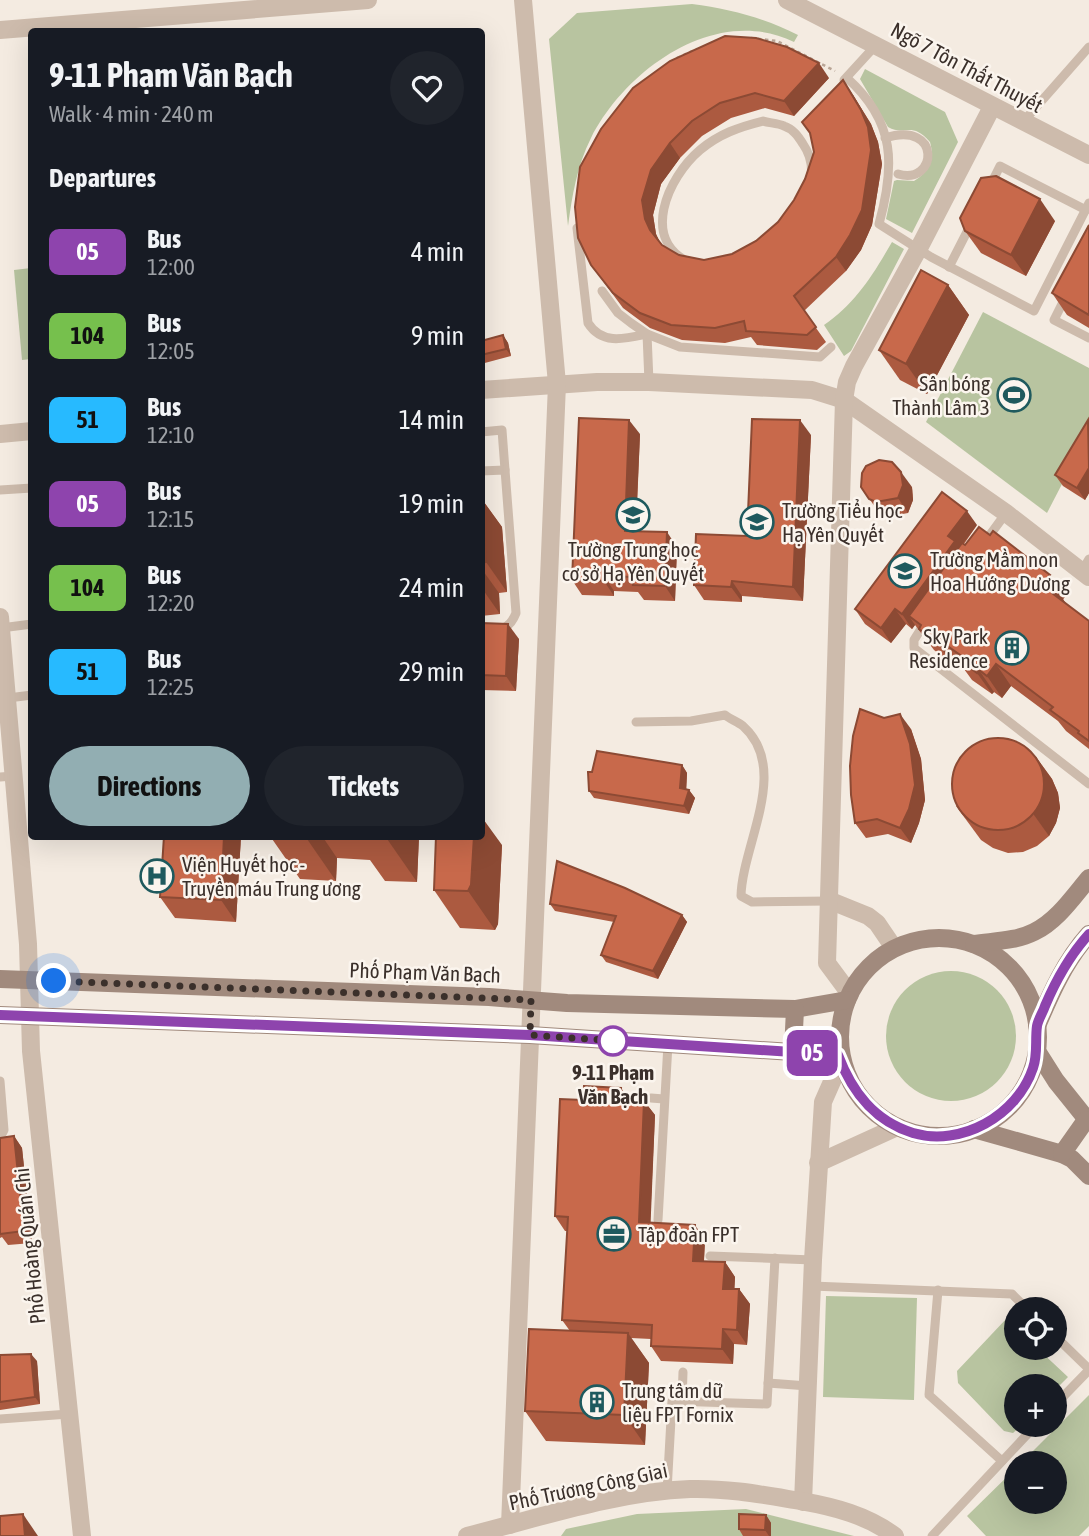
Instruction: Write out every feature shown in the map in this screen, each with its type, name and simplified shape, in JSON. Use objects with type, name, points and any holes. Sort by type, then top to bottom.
[{"type":"main road","points":[[974,944],[1013,939],[1033,933],[1063,908],[1089,878]]},
{"type":"main road","points":[[1037,1026],[1065,966],[1075,949],[1089,934]]},
{"type":"main road","points":[[932,938],[974,944],[1002,961],[1024,985],[1037,1026],[1037,1051],[1029,1077],[1011,1104],[994,1119],[955,1135],[916,1134],[877,1116],[863,1102],[840,1058],[842,1017],[849,997],[872,964],[894,948],[932,938]]},
{"type":"main road","name":"Phố Phạm Văn Bạch","points":[[0,979],[567,1003],[795,1009],[849,997]]},
{"type":"main road","points":[[793,1051],[795,1009]]},
{"type":"main road","points":[[0,1015],[530,1035],[793,1051],[840,1058]]},
{"type":"main road","points":[[1037,1051],[1056,1081],[1088,1121],[1062,1154]]},
{"type":"main road","points":[[974,1129],[1062,1154],[1072,1159],[1089,1176]]},
{"type":"street","points":[[0,30],[368,0]]},
{"type":"street","points":[[511,1531],[557,384],[523,0]]},
{"type":"street","name":"Ngõ 7 Tôn Thất Thuyết","points":[[787,0],[1089,155]]},
{"type":"street","points":[[849,997],[828,963],[844,400],[854,366],[913,245],[992,107]]},
{"type":"street","points":[[485,390],[557,384],[649,382],[812,390],[844,400],[1087,569]]},
{"type":"street","points":[[0,434],[28,430]]},
{"type":"street","name":"Phố Hoàng Quán Chi","points":[[1,622],[8,698],[7,776],[29,979],[31,1051],[82,1536]]},
{"type":"street","points":[[831,901],[868,916],[877,923],[894,948]]},
{"type":"street","points":[[803,1502],[813,1259],[823,1102],[840,1058]]},
{"type":"street","points":[[818,1163],[897,1127]]},
{"type":"street","name":"Phố Trương Công Giai","points":[[467,1536],[511,1531],[593,1504],[667,1491],[726,1489],[855,1514],[895,1536]]},
{"type":"lane","points":[[838,87],[876,45]]},
{"type":"lane","points":[[1023,122],[1089,47]]},
{"type":"lane","points":[[846,78],[866,99],[885,138],[890,182],[879,225],[949,267],[1034,311],[1087,207],[1000,166],[989,188]]},
{"type":"lane","points":[[763,121],[784,126],[796,134],[806,148],[811,165],[810,181],[808,192],[796,216],[778,236],[748,259],[720,267],[694,264],[673,251],[662,226],[663,208],[682,167],[720,135],[740,127],[763,121]]},
{"type":"lane","points":[[796,134],[805,124]]},
{"type":"lane","points":[[885,138],[912,135],[921,139],[927,148],[928,161],[922,170],[911,176],[898,174]]},
{"type":"lane","points":[[949,267],[977,211]]},
{"type":"lane","points":[[577,228],[585,315],[593,332],[604,338],[647,334]]},
{"type":"lane","points":[[1071,287],[1054,320],[1089,338]]},
{"type":"lane","points":[[602,291],[618,313],[647,334],[680,347],[820,356],[831,347]]},
{"type":"lane","points":[[647,334],[649,382]]},
{"type":"lane","points":[[485,432],[502,430],[516,614],[512,623],[504,630],[485,632]]},
{"type":"lane","points":[[485,471],[505,470]]},
{"type":"lane","points":[[0,489],[28,488]]},
{"type":"lane","points":[[974,556],[1006,513]]},
{"type":"lane","points":[[934,611],[914,640],[914,648],[1089,784]]},
{"type":"lane","points":[[1,622],[28,624]]},
{"type":"lane","points":[[8,698],[28,696]]},
{"type":"lane","points":[[636,722],[691,721],[725,715],[743,726],[762,757],[764,794],[741,876],[741,896],[752,902],[831,901]]},
{"type":"lane","points":[[658,1220],[668,1044]]},
{"type":"lane","points":[[0,1081],[4,1130],[0,1138]]},
{"type":"lane","points":[[651,1098],[664,1099]]},
{"type":"lane","points":[[710,1256],[813,1259]]},
{"type":"lane","points":[[667,1491],[671,1401],[767,1404],[775,1258]]},
{"type":"lane","points":[[812,1286],[1012,1294],[1015,1297]]},
{"type":"lane","points":[[938,1290],[929,1395],[1002,1461]]},
{"type":"lane","points":[[1067,1348],[1089,1369],[1067,1392]]},
{"type":"lane","points":[[682,1401],[683,1372]]},
{"type":"lane","points":[[768,1383],[808,1386]]},
{"type":"lane","points":[[0,1419],[69,1414]]},
{"type":"lane","points":[[932,1536],[1025,1437]]},
{"type":"path","points":[[744,38],[777,41],[846,78]]},
{"type":"path","points":[[674,60],[706,46]]},
{"type":"green space","points":[[692,4],[747,15],[798,35],[794,42],[764,32],[734,31],[705,37],[676,50],[650,67],[607,113],[591,138],[573,192],[568,226],[549,39],[577,13]]},
{"type":"green space","points":[[865,69],[945,112],[958,142],[912,233],[886,219],[894,181],[914,181],[924,174],[931,159],[930,142],[913,130],[894,130],[888,127],[860,79]]},
{"type":"green space","points":[[892,242],[904,249],[851,351],[844,356],[824,325],[845,308],[862,288]]},
{"type":"green space","points":[[28,268],[28,359],[22,360],[14,270]]},
{"type":"green space","name":"Sân bóng Thành Lâm 3","points":[[983,312],[1089,368],[1089,432],[1047,513],[926,422]]},
{"type":"green space","points":[[951,971],[976,976],[997,990],[1011,1011],[1016,1036],[1011,1061],[997,1082],[976,1096],[951,1101],[926,1096],[905,1082],[891,1061],[886,1036],[891,1011],[905,990],[926,976]]},
{"type":"green space","points":[[826,1296],[917,1298],[914,1400],[823,1397]]},
{"type":"green space","points":[[1004,1321],[1004,1360],[1050,1360],[1065,1374],[1004,1374],[1004,1431],[958,1383],[957,1371]]},
{"type":"green space","points":[[1089,1395],[1089,1526],[1079,1536],[986,1536],[967,1516],[1004,1480],[1004,1514],[1067,1514],[1067,1451],[1033,1451],[1047,1437],[1067,1437],[1067,1417]]},
{"type":"green space","points":[[746,1509],[854,1536],[561,1536],[566,1529],[637,1514]]},
{"type":"building","points":[[725,36],[756,38],[787,47],[819,63],[784,101],[755,93],[720,103],[692,121],[670,143],[651,170],[642,200],[645,219],[662,245],[679,255],[704,260],[732,254],[756,241],[778,222],[805,179],[814,152],[810,133],[802,122],[843,80],[868,127],[871,150],[862,210],[850,235],[836,257],[794,296],[816,327],[807,335],[746,331],[744,321],[715,328],[671,325],[640,313],[613,293],[591,265],[578,238],[575,207],[580,167],[601,129],[633,88],[670,61]]},
{"type":"building","points":[[996,176],[1040,199],[1011,255],[965,231],[960,218],[981,178]]},
{"type":"building","points":[[1089,225],[1089,315],[1052,293]]},
{"type":"building","points":[[921,270],[948,285],[906,364],[879,350]]},
{"type":"building","points":[[503,335],[506,349],[485,354],[485,340]]},
{"type":"building","points":[[579,418],[629,420],[625,531],[667,532],[665,586],[633,585],[634,577],[604,576],[604,581],[572,580]]},
{"type":"building","points":[[752,419],[800,420],[793,587],[732,581],[731,587],[694,585],[696,534],[747,536]]},
{"type":"building","points":[[1088,420],[1089,468],[1077,488],[1055,475]]},
{"type":"building","points":[[879,460],[892,462],[901,472],[903,485],[898,498],[876,502],[869,499],[861,487],[862,473],[866,466]]},
{"type":"building","points":[[942,492],[967,511],[948,536],[955,541],[902,614],[895,609],[881,628],[855,609]]},
{"type":"building","name":"Sky Park Residence","points":[[979,527],[990,535],[993,531],[1050,575],[1045,581],[1055,589],[1052,593],[1089,621],[1089,741],[1050,710],[1053,707],[996,664],[987,676],[979,670],[977,673],[957,658],[960,655],[919,629],[921,625],[909,616],[962,543],[965,545]]},
{"type":"building","points":[[485,623],[508,624],[506,676],[485,675]]},
{"type":"building","points":[[860,709],[884,718],[900,714],[910,744],[915,785],[909,809],[900,828],[877,819],[855,823],[850,766],[853,736]]},
{"type":"building","points":[[989,738],[1007,738],[1024,745],[1037,758],[1044,775],[1044,793],[1037,810],[1024,823],[1007,830],[989,830],[972,823],[959,810],[952,793],[952,775],[959,758],[972,745]]},
{"type":"building","points":[[597,751],[682,765],[680,788],[689,790],[684,806],[589,791],[588,772],[592,772]]},
{"type":"building","points":[[164,840],[224,840],[221,900],[160,897]]},
{"type":"building","points":[[436,840],[474,840],[471,885],[468,891],[434,890]]},
{"type":"building","points":[[557,861],[625,888],[682,915],[653,971],[601,955],[616,916],[550,904]]},
{"type":"building","name":"Tập đoàn FPT","points":[[584,1086],[621,1088],[620,1100],[644,1101],[639,1222],[695,1225],[693,1261],[725,1262],[723,1289],[739,1289],[737,1330],[723,1329],[722,1349],[651,1346],[652,1325],[562,1320],[568,1217],[555,1216],[560,1099],[583,1100]]},
{"type":"building","points":[[14,1136],[24,1231],[0,1234],[0,1138]]},
{"type":"building","points":[[529,1329],[628,1333],[624,1415],[525,1411]]},
{"type":"building","points":[[31,1354],[35,1397],[0,1402],[0,1355]]},
{"type":"building","points":[[23,1514],[25,1536],[0,1536],[0,1516]]},
{"type":"building","points":[[739,1514],[766,1515],[765,1530],[739,1529]]},
{"type":"bus line","name":"05","points":[[0,1015],[530,1035],[838,1055],[863,1102],[877,1116],[916,1134],[955,1135],[994,1119],[1011,1104],[1025,1086],[1037,1051],[1037,1026],[1052,989],[1075,949],[1089,934]]},
{"type":"place","name":"Sân bóng Thành Lâm 3","points":[[1014,395]]},
{"type":"place","name":"Trường Trung học cơ sở Hạ Yên Quyết","points":[[633,515]]},
{"type":"place","name":"Trường Tiểu học Hạ Yên Quyết","points":[[757,522]]},
{"type":"place","name":"Trường Mầm non Hoa Hướng Dương","points":[[905,571]]},
{"type":"place","name":"Sky Park Residence","points":[[1012,648]]},
{"type":"place","name":"Viện Huyết học - Truyền máu Trung ương","points":[[157,876]]},
{"type":"place","name":"9-11 Phạm Văn Bạch","points":[[613,1041]]},
{"type":"place","name":"Tập đoàn FPT","points":[[614,1234]]},
{"type":"place","name":"Trung tâm dữ liệu FPT Fornix","points":[[597,1402]]},
{"type":"route","points":[[54,981],[531,1000],[530,1035],[617,1041],[613,1041]]}]
